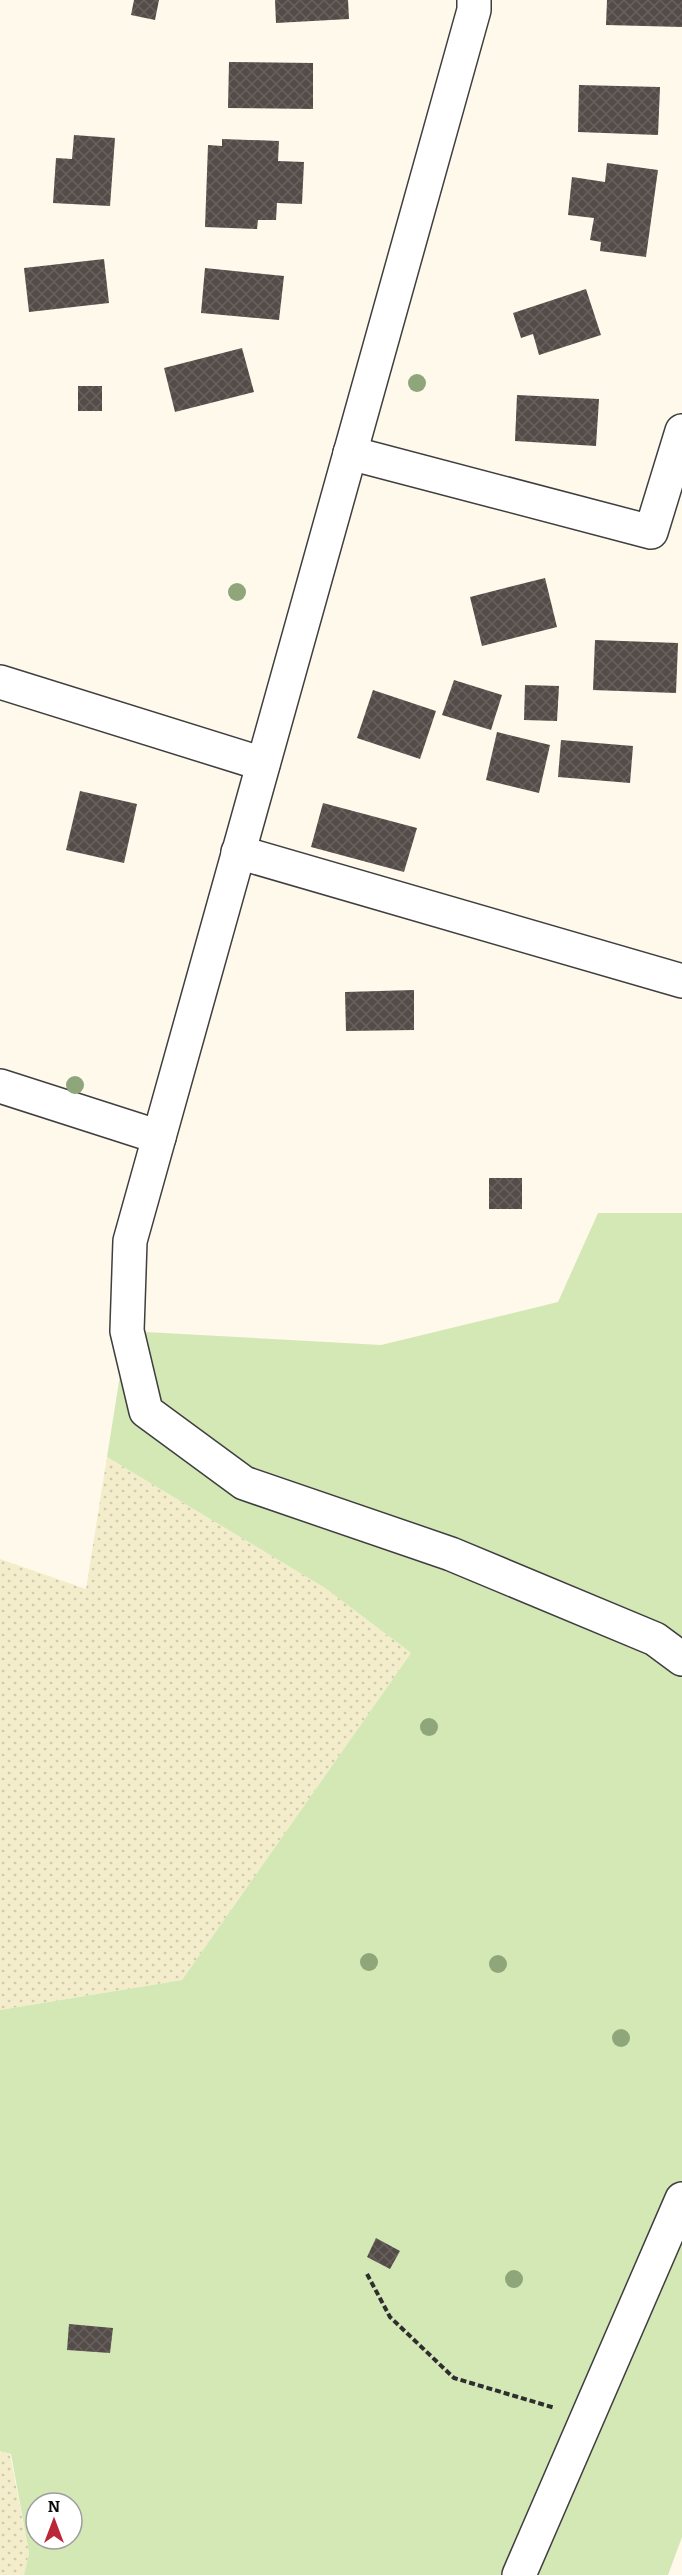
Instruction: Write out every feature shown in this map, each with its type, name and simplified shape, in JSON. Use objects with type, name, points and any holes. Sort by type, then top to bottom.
[{"type":"street","points":[[474,0],[474,10],[130,1241],[127,1331],[146,1411],[244,1483],[451,1554],[655,1639],[682,1659]]},
{"type":"street","points":[[350,453],[651,532],[682,431]]},
{"type":"street","points":[[0,682],[263,764]]},
{"type":"street","points":[[238,852],[682,981]]},
{"type":"street","points":[[0,1086],[159,1137]]},
{"type":"street","points":[[519,2575],[682,2199]]},
{"type":"path","points":[[367,2274],[390,2317],[454,2378],[587,2418]]},
{"type":"shaded area","points":[[107,1457],[325,1588],[411,1653],[182,1980],[0,2010],[0,1559],[86,1589]]},
{"type":"shaded area","points":[[0,2451],[10,2454],[24,2527],[24,2551],[29,2553],[24,2575],[0,2575]]},
{"type":"green space","points":[[598,1213],[682,1213],[682,2537],[668,2575],[24,2575],[29,2551],[84,2551],[84,2491],[24,2491],[24,2526],[11,2454],[0,2451],[0,2010],[182,1980],[411,1653],[325,1588],[107,1457],[127,1331],[381,1345],[558,1302]]},
{"type":"building","points":[[134,0],[159,0],[155,20],[131,15]]},
{"type":"building","points":[[275,0],[348,0],[349,19],[276,23]]},
{"type":"building","points":[[607,0],[682,0],[682,27],[606,25]]},
{"type":"building","points":[[229,62],[313,63],[313,109],[228,108]]},
{"type":"building","points":[[579,85],[660,87],[658,135],[578,132]]},
{"type":"building","points":[[74,135],[115,138],[110,206],[53,203],[56,158],[72,159]]},
{"type":"building","points":[[222,139],[279,141],[278,161],[304,162],[302,204],[277,203],[276,220],[258,220],[257,229],[205,227],[208,145],[222,146]]},
{"type":"building","points":[[607,163],[658,170],[646,257],[600,251],[601,242],[590,240],[594,218],[568,215],[572,177],[605,182]]},
{"type":"building","points":[[104,259],[109,303],[29,312],[24,268]]},
{"type":"building","points":[[205,268],[284,276],[279,320],[201,313]]},
{"type":"building","points":[[586,289],[601,335],[539,355],[533,334],[521,338],[513,313]]},
{"type":"building","points":[[242,348],[254,392],[175,412],[164,368]]},
{"type":"building","points":[[78,386],[102,386],[102,411],[78,411]]},
{"type":"building","points":[[517,395],[599,399],[596,446],[515,441]]},
{"type":"building","points":[[545,578],[557,627],[482,646],[470,597]]},
{"type":"building","points":[[595,640],[678,643],[676,693],[593,690]]},
{"type":"building","points":[[454,680],[502,695],[491,730],[442,715]]},
{"type":"building","points":[[525,685],[559,686],[557,721],[524,720]]},
{"type":"building","points":[[373,690],[436,711],[420,759],[357,738]]},
{"type":"building","points":[[497,732],[550,745],[539,793],[486,780]]},
{"type":"building","points":[[561,740],[633,746],[630,783],[558,777]]},
{"type":"building","points":[[80,791],[137,804],[124,863],[66,850]]},
{"type":"building","points":[[323,803],[417,828],[404,872],[311,847]]},
{"type":"building","points":[[414,990],[414,1030],[346,1031],[345,992]]},
{"type":"building","points":[[489,1178],[522,1178],[522,1209],[489,1209]]},
{"type":"building","points":[[376,2238],[400,2251],[390,2269],[367,2257]]},
{"type":"building","points":[[69,2324],[113,2328],[110,2353],[67,2350]]}]
